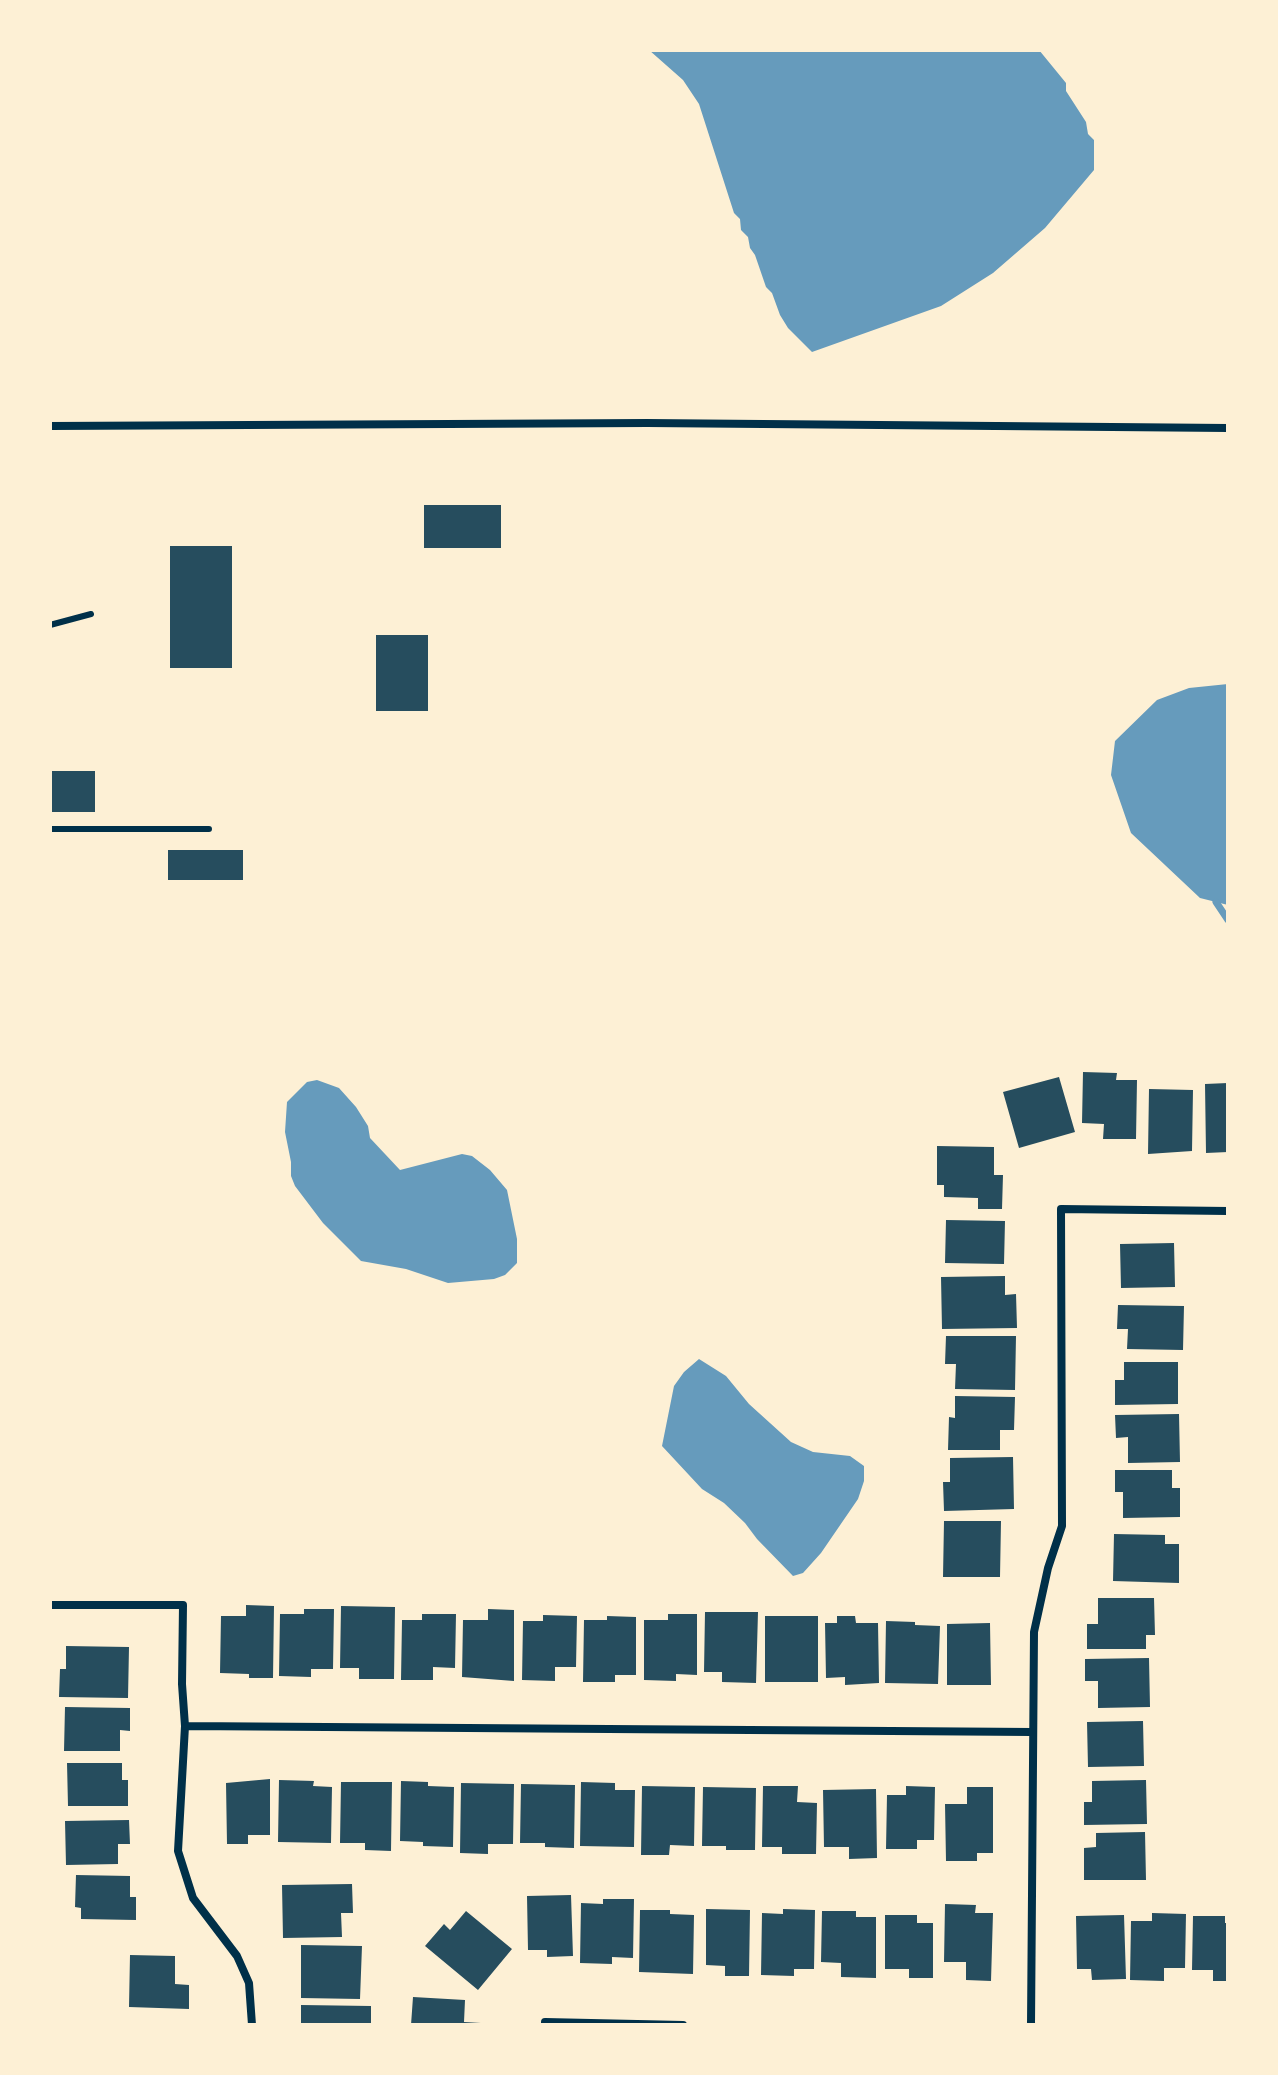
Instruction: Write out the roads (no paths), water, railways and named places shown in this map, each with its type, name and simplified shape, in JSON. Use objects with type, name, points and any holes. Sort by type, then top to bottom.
[{"type":"street","points":[[50,426],[647,423],[1228,428]]},
{"type":"street","points":[[1031,2025],[1034,1632],[1048,1568],[1062,1526],[1061,1209],[1228,1211]]},
{"type":"street","points":[[50,1605],[183,1605],[185,1726],[178,1851],[193,1898],[237,1956],[249,1983],[252,2025]]},
{"type":"street","points":[[185,1726],[1032,1732]]},
{"type":"street","points":[[545,2025],[545,2022],[683,2025]]},
{"type":"lane","points":[[50,625],[91,614]]},
{"type":"lane","points":[[50,829],[209,829]]},
{"type":"water","points":[[649,50],[1039,50],[1066,83],[1066,91],[1086,122],[1088,134],[1094,140],[1094,170],[1045,228],[993,273],[941,306],[812,352],[788,328],[772,293],[766,287],[748,237],[741,230],[740,219],[734,213],[699,104],[683,80]]},
{"type":"water","points":[[1228,684],[1228,905],[1200,898],[1131,833],[1111,775],[1115,741],[1157,700],[1189,688]]},
{"type":"water","points":[[317,1080],[339,1088],[368,1126],[370,1138],[400,1170],[462,1154],[472,1156],[490,1170],[507,1190],[517,1239],[517,1263],[505,1275],[494,1279],[448,1283],[406,1269],[361,1261],[323,1223],[291,1176],[285,1132],[287,1102],[307,1082]]},
{"type":"water","points":[[699,1359],[726,1376],[749,1404],[791,1442],[813,1452],[850,1456],[864,1466],[864,1481],[858,1499],[821,1553],[803,1573],[793,1576],[745,1523],[724,1503],[702,1489],[662,1446],[674,1386]]},
{"type":"waterway","points":[[1216,902],[1228,920]]}]
